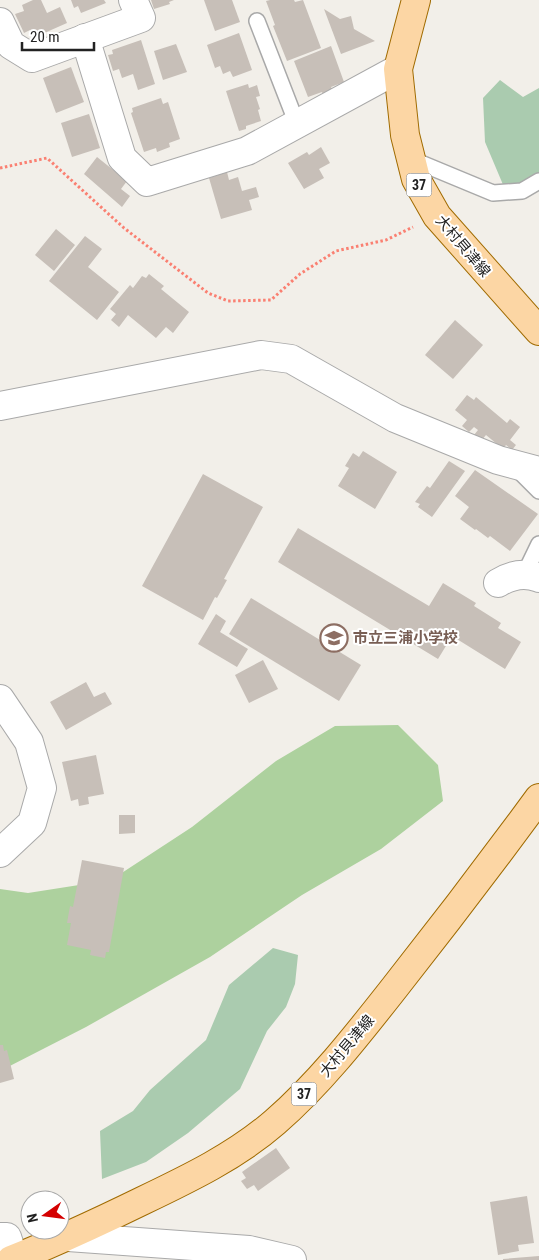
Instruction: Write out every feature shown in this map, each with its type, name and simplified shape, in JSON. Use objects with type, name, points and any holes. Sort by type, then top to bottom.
[{"type":"main road","name":"大村貝津線","points":[[416,0],[398,68],[405,135],[416,179],[437,216],[539,331]]},
{"type":"main road","name":"大村貝津線","points":[[70,1236],[192,1178],[237,1150],[274,1123],[317,1082],[375,1012],[539,798]]},
{"type":"main road","name":"大村貝津線","points":[[9,1252],[56,1240]]},
{"type":"street","points":[[0,22],[11,45],[32,58],[141,18],[133,0]]},
{"type":"street","points":[[85,38],[122,158],[147,182],[247,150],[398,68]]},
{"type":"street","points":[[0,406],[261,355],[291,359],[395,418],[511,464],[539,471]]},
{"type":"street","points":[[498,583],[506,578],[532,576]]},
{"type":"street","points":[[0,699],[29,742],[42,788],[32,822],[0,853]]},
{"type":"street","points":[[70,1237],[249,1250],[292,1260]]},
{"type":"lane","points":[[257,21],[297,124]]},
{"type":"lane","points":[[411,159],[493,193],[522,191],[539,180]]},
{"type":"lane","points":[[511,464],[539,491]]},
{"type":"lane","points":[[532,576],[539,544]]},
{"type":"path","points":[[0,168],[47,158],[124,228],[208,293],[228,300],[271,300],[300,274],[336,252],[386,240],[437,216]]},
{"type":"green space","points":[[500,80],[523,97],[539,88],[539,174],[522,185],[504,187],[485,142],[483,98]]},
{"type":"green space","points":[[398,725],[438,765],[443,801],[381,849],[302,895],[210,957],[86,1027],[0,1071],[0,889],[28,893],[111,880],[192,827],[276,761],[335,726]]},
{"type":"green space","points":[[273,948],[298,955],[295,984],[286,1007],[267,1031],[240,1089],[188,1133],[146,1162],[102,1179],[100,1131],[133,1111],[150,1090],[206,1040],[229,985]]},
{"type":"building","points":[[33,0],[41,0],[47,13],[60,7],[67,23],[33,38],[30,30],[24,33],[15,14],[24,11],[22,5]]},
{"type":"building","points":[[71,0],[104,0],[106,3],[81,13],[78,6],[74,8]]},
{"type":"building","points":[[151,0],[174,0],[169,2],[170,4],[154,9]]},
{"type":"building","points":[[204,0],[232,0],[240,22],[215,31]]},
{"type":"building","points":[[294,0],[295,2],[303,0],[321,48],[287,61],[273,26],[275,25],[266,1]]},
{"type":"building","points":[[324,9],[340,19],[351,16],[354,29],[375,41],[341,54]]},
{"type":"building","points":[[239,33],[252,70],[233,77],[230,71],[223,74],[220,66],[215,68],[207,45]]},
{"type":"building","points":[[141,40],[155,84],[138,90],[133,74],[122,78],[119,69],[113,71],[108,55],[113,54],[112,50]]},
{"type":"building","points":[[176,44],[187,72],[163,80],[154,51]]},
{"type":"building","points":[[331,46],[344,82],[331,87],[333,91],[323,95],[322,92],[308,97],[294,61]]},
{"type":"building","points":[[71,67],[84,102],[56,113],[43,78]]},
{"type":"building","points":[[248,84],[249,88],[257,85],[260,96],[256,97],[261,121],[246,126],[246,129],[239,131],[226,91]]},
{"type":"building","points":[[161,98],[163,104],[168,102],[180,139],[169,143],[170,147],[157,152],[156,148],[144,152],[131,113],[133,112],[132,108]]},
{"type":"building","points":[[89,114],[100,148],[72,157],[61,123]]},
{"type":"building","points":[[321,147],[330,163],[319,169],[324,178],[304,189],[288,163],[307,152],[309,155]]},
{"type":"building","points":[[97,157],[127,181],[121,189],[130,196],[122,207],[84,174]]},
{"type":"building","points":[[227,172],[229,180],[238,177],[242,191],[256,187],[259,197],[249,200],[252,210],[221,219],[209,178]]},
{"type":"building","points":[[56,229],[75,245],[54,271],[35,255]]},
{"type":"building","points":[[85,236],[102,249],[88,267],[119,292],[97,320],[49,281]]},
{"type":"building","points":[[149,274],[164,286],[161,289],[189,312],[173,333],[166,327],[156,338],[128,315],[119,327],[111,320],[116,314],[110,309],[130,285],[133,288],[142,276],[146,278]]},
{"type":"building","points":[[455,320],[483,345],[453,379],[425,355]]},
{"type":"building","points":[[467,395],[474,400],[476,397],[507,423],[510,419],[520,427],[510,440],[516,445],[512,450],[506,445],[503,449],[486,435],[481,441],[474,435],[478,430],[474,427],[469,432],[462,426],[467,420],[455,410]]},
{"type":"building","points":[[363,451],[397,472],[375,509],[338,486],[349,468],[345,466],[353,453],[359,457]]},
{"type":"building","points":[[449,461],[465,471],[432,517],[418,507],[420,504],[415,502],[427,486],[430,488]]},
{"type":"building","points":[[475,470],[538,514],[510,551],[490,536],[488,538],[460,519],[469,507],[455,496]]},
{"type":"building","points":[[203,474],[263,507],[224,579],[227,580],[217,598],[215,597],[203,620],[142,586]]},
{"type":"building","points":[[298,528],[429,606],[443,583],[476,603],[474,606],[501,623],[498,628],[521,642],[505,669],[452,636],[438,659],[278,562]]},
{"type":"building","points":[[251,598],[361,665],[339,701],[229,634]]},
{"type":"building","points":[[216,614],[226,621],[220,632],[248,649],[237,667],[198,644]]},
{"type":"building","points":[[263,660],[278,689],[249,703],[235,675]]},
{"type":"building","points":[[86,682],[94,697],[105,692],[112,704],[66,730],[50,702]]},
{"type":"building","points":[[96,755],[104,794],[88,797],[89,804],[79,806],[78,799],[71,801],[62,762]]},
{"type":"building","points":[[119,815],[135,815],[135,833],[119,834]]},
{"type":"building","points":[[82,860],[124,868],[109,952],[106,952],[105,958],[90,955],[91,950],[67,945],[71,923],[67,923],[70,906],[73,907]]},
{"type":"building","points":[[0,1045],[3,1045],[4,1051],[7,1050],[14,1079],[0,1083]]},
{"type":"building","points":[[276,1148],[290,1168],[258,1191],[254,1185],[247,1189],[241,1181],[246,1178],[242,1172]]},
{"type":"building","points":[[527,1196],[534,1243],[518,1245],[519,1251],[498,1255],[490,1202]]},
{"type":"building","points":[[539,1256],[539,1260],[503,1260],[503,1259]]},
{"type":"place","name":"市立三浦小学校","points":[[334,638]]}]
